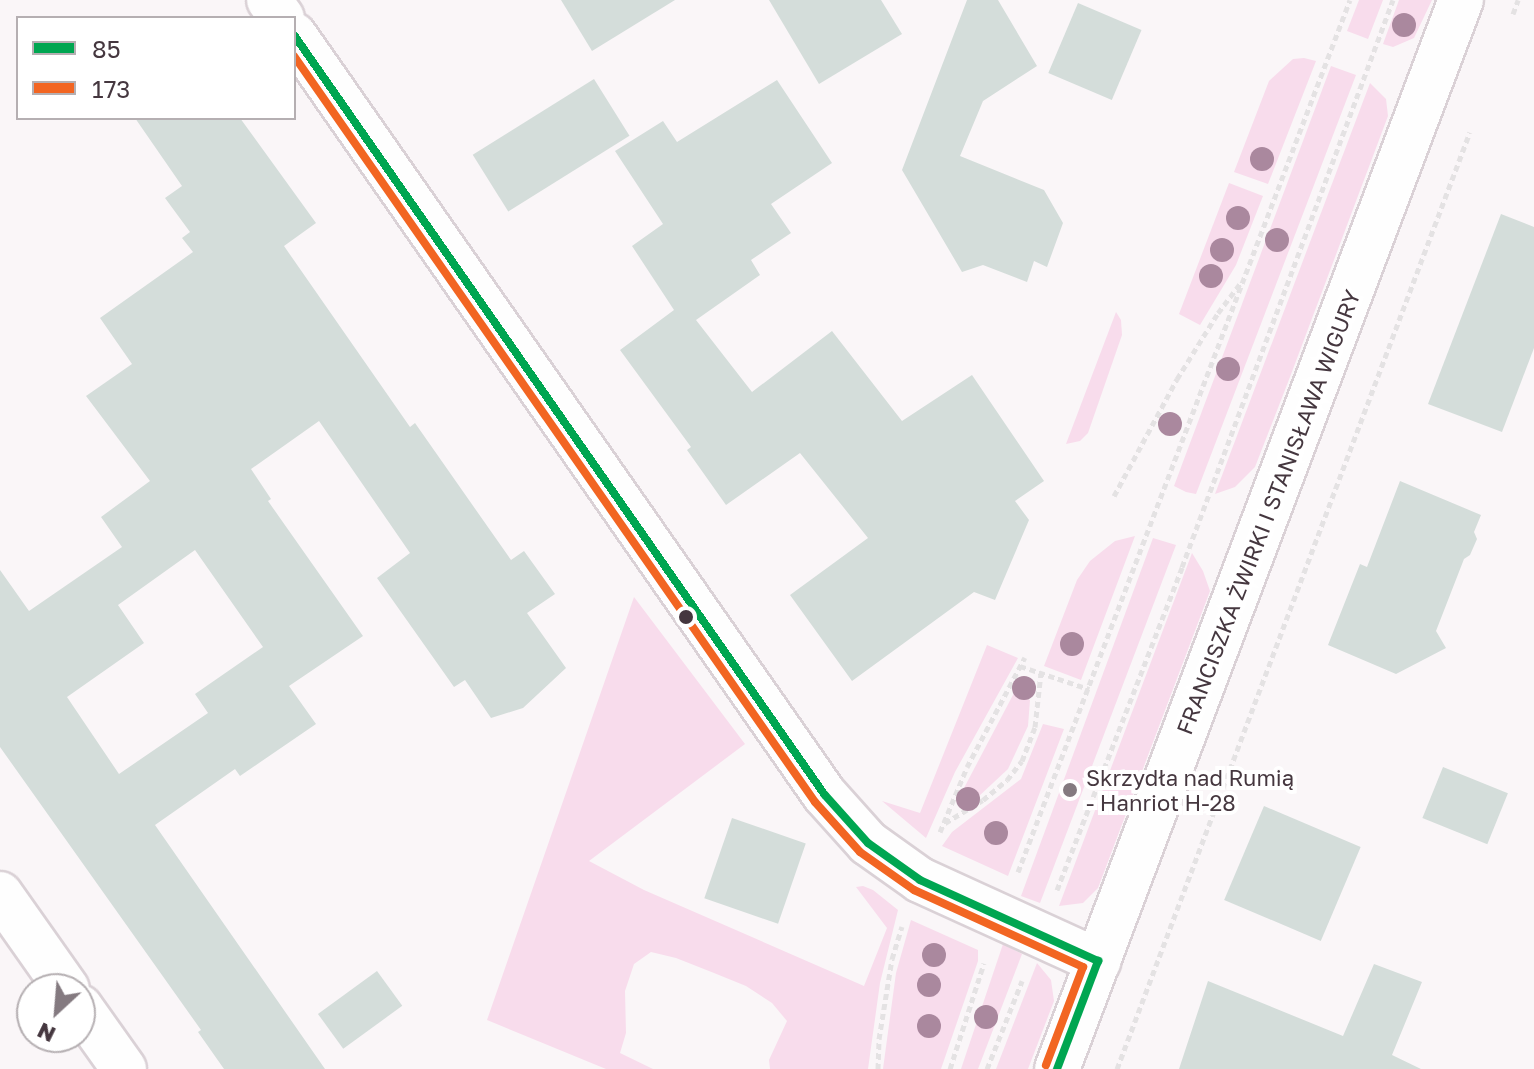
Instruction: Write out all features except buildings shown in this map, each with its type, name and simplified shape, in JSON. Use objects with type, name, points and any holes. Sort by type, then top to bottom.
[{"type":"street","name":"FRANCISZKA ŻWIRKI I STANISŁAWA WIGURY","points":[[1057,1069],[1461,0]]},
{"type":"street","points":[[296,38],[824,794],[868,843],[912,875],[1098,961]]},
{"type":"street","points":[[0,894],[56,973]]},
{"type":"street","points":[[96,1030],[124,1069]]},
{"type":"path","points":[[987,1069],[1020,927],[1089,689],[1350,0]]},
{"type":"path","points":[[950,1069],[1020,927],[1182,567],[1393,0]]},
{"type":"path","points":[[1513,15],[1518,0]]},
{"type":"path","points":[[1117,1069],[1475,119]]},
{"type":"path","points":[[1114,496],[1177,379],[1218,313],[1245,277]]},
{"type":"path","points":[[938,837],[967,767],[1025,657]]},
{"type":"path","points":[[1020,666],[1089,689]]},
{"type":"path","points":[[944,824],[983,800],[1007,780],[1022,761],[1035,727],[1041,673]]},
{"type":"path","points":[[878,1069],[879,1039],[892,959],[904,921]]},
{"type":"shaded area","points":[[1359,0],[1383,0],[1368,39],[1347,31]]},
{"type":"shaded area","points":[[1399,0],[1432,0],[1414,38],[1393,47],[1383,44]]},
{"type":"shaded area","points":[[1293,59],[1316,61],[1268,184],[1234,172],[1269,81]]},
{"type":"shaded area","points":[[1331,66],[1356,75],[1196,494],[1186,492],[1174,486]]},
{"type":"shaded area","points":[[1370,83],[1386,99],[1388,116],[1290,377],[1255,467],[1235,487],[1215,494]]},
{"type":"shaded area","points":[[1229,183],[1263,196],[1236,265],[1200,325],[1179,314]]},
{"type":"shaded area","points":[[1116,312],[1121,320],[1122,335],[1088,433],[1080,441],[1066,444]]},
{"type":"shaded area","points":[[1135,536],[1081,680],[1044,666],[1077,580],[1090,561],[1115,541]]},
{"type":"shaded area","points":[[1153,538],[1176,545],[1040,903],[1021,896]]},
{"type":"shaded area","points":[[1192,553],[1210,591],[1098,888],[1083,903],[1059,906]]},
{"type":"shaded area","points":[[634,597],[745,744],[589,861],[644,890],[864,986],[887,928],[856,887],[873,890],[898,910],[880,983],[868,1069],[770,1069],[769,1060],[787,1021],[772,1003],[746,986],[676,958],[651,952],[634,964],[625,991],[626,1033],[620,1053],[653,1069],[606,1069],[487,1020]]},
{"type":"shaded area","points":[[987,645],[1018,658],[955,772],[926,838],[882,801],[920,813]]},
{"type":"shaded area","points":[[1014,693],[1030,700],[1028,726],[1008,769],[978,797],[964,788]]},
{"type":"shaded area","points":[[1043,724],[1064,729],[1008,876],[942,846],[952,832],[1021,779]]},
{"type":"shaded area","points":[[911,920],[978,950],[978,961],[941,1069],[883,1069],[896,973]]},
{"type":"shaded area","points":[[1003,944],[1022,954],[978,1069],[961,1069]]},
{"type":"shaded area","points":[[1037,963],[1051,980],[1054,1001],[1028,1069],[996,1069]]},
{"type":"transit line","name":"85","points":[[296,38],[824,794],[868,843],[920,880],[1098,961]]},
{"type":"transit line","name":"173","points":[[296,59],[815,802],[860,852],[914,890],[1083,967],[1046,1065]]},
{"type":"transit line","name":"85","points":[[1057,1069],[1098,961]]},
{"type":"place","name":"Skrzydła nad Rumią - Hanriot H-28","points":[[1070,790]]}]
